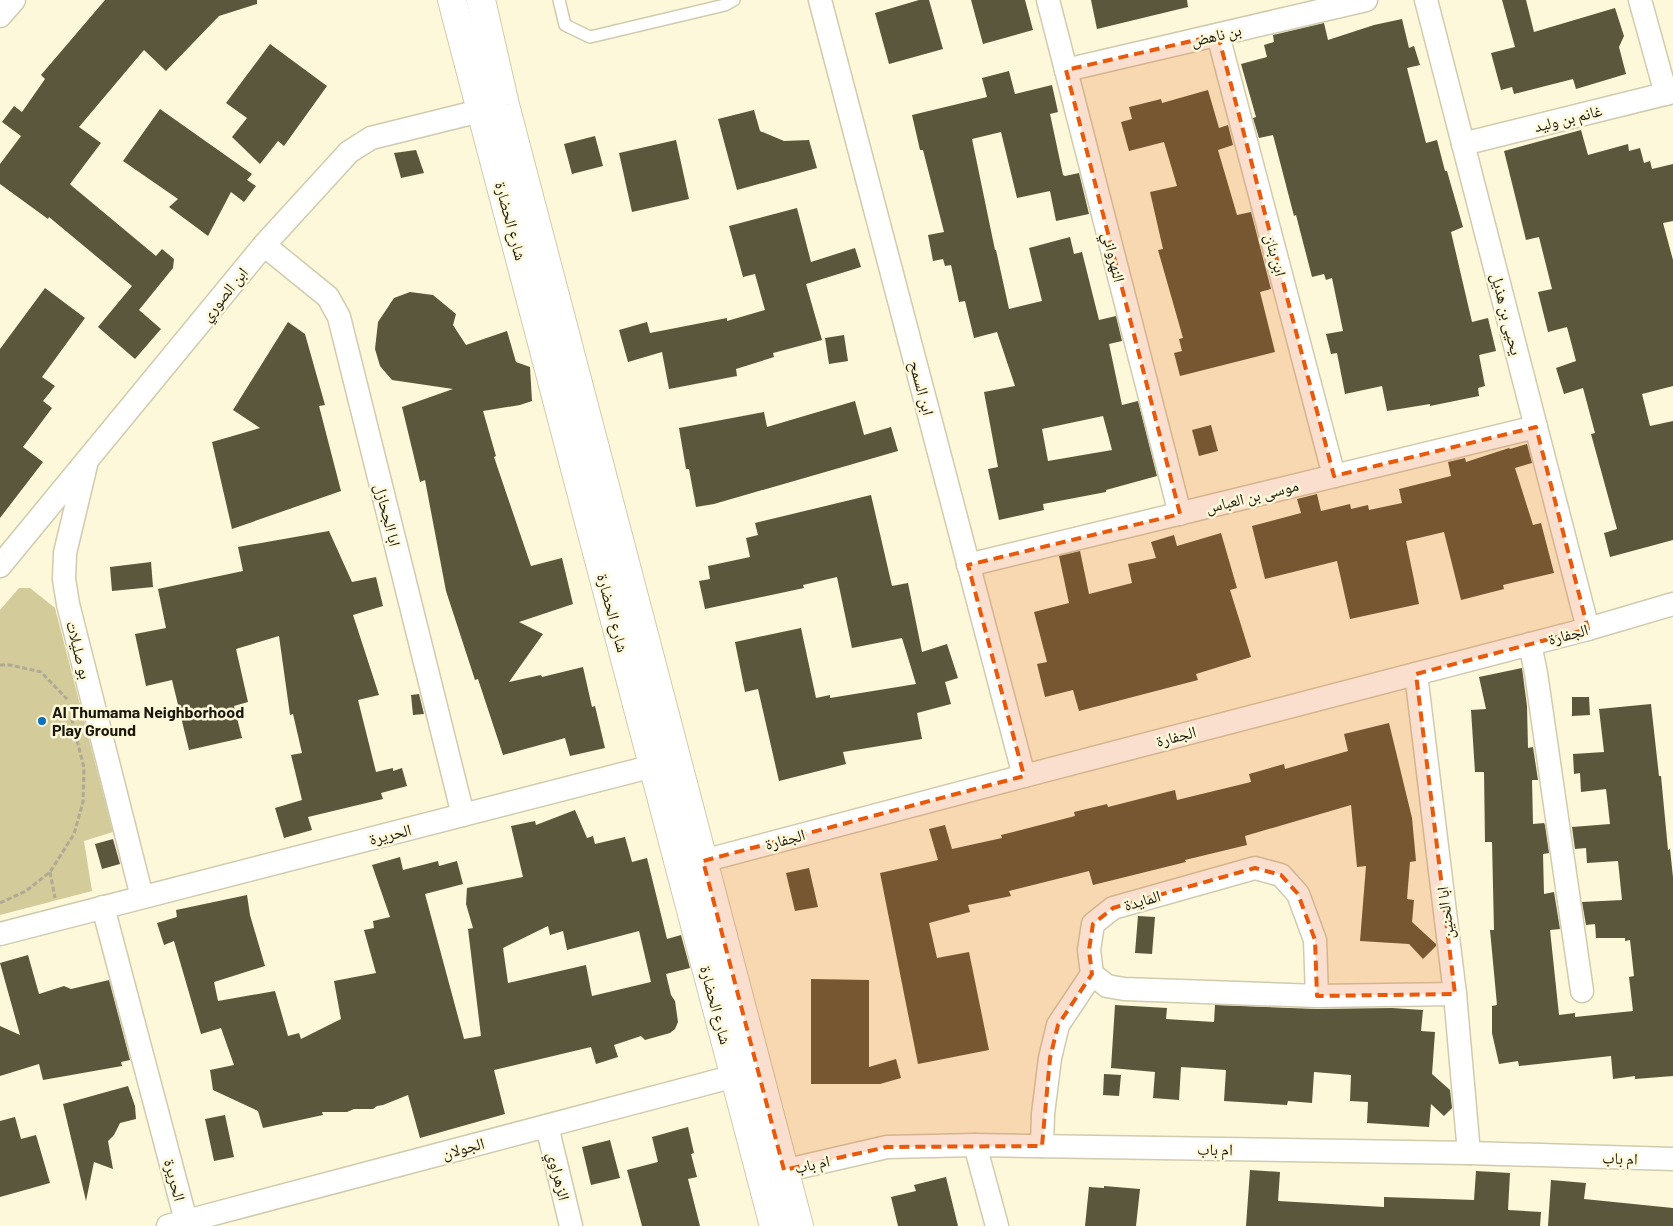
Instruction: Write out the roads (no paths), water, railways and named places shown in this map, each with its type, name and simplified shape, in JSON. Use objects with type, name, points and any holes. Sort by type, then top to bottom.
[{"type":"street","points":[[0,16],[14,0]]},
{"type":"street","name":"شارع الحضارة","points":[[452,0],[493,108],[773,1173],[799,1226]]},
{"type":"street","name":"شارع الحضارة","points":[[481,0],[493,108]]},
{"type":"street","name":"ابن السمح","points":[[820,0],[1024,776]]},
{"type":"street","name":"النهرواني","points":[[1048,0],[1180,514]]},
{"type":"street","name":"بن ناهض","points":[[1066,70],[1366,0]]},
{"type":"street","name":"يحيى بن هذيل","points":[[1426,0],[1588,629]]},
{"type":"street","points":[[1640,0],[1670,93]]},
{"type":"street","name":"ابن بنان","points":[[1218,35],[1334,476]]},
{"type":"street","name":"غانم بن وليد","points":[[1463,144],[1670,93]]},
{"type":"street","name":"ابن الصوري","points":[[0,566],[264,245],[349,152],[371,138],[493,108]]},
{"type":"street","name":"ابا الجحازل","points":[[264,245],[328,297],[338,317],[463,816]]},
{"type":"street","name":"موسى بن العباس","points":[[968,566],[1536,427]]},
{"type":"street","name":"بو صليلات","points":[[87,460],[66,553],[64,579],[68,604],[142,897]]},
{"type":"street","name":"الجفارة","points":[[692,864],[1588,629],[1673,604]]},
{"type":"street","points":[[1530,644],[1536,673],[1582,991]]},
{"type":"street","name":"ابا الحنين","points":[[1416,674],[1455,994],[1469,1153]]},
{"type":"street","name":"الحريرة","points":[[0,934],[665,764]]},
{"type":"street","name":"المايدة","points":[[1092,974],[1089,950],[1093,924],[1113,908],[1255,868],[1281,874],[1298,894],[1315,940],[1317,996]]},
{"type":"street","name":"الحريرة","points":[[103,907],[177,1224]]},
{"type":"street","points":[[1042,1146],[1043,1114],[1050,1058],[1058,1025],[1092,974],[1107,986],[1124,990],[1317,996],[1455,994]]},
{"type":"street","name":"الجولان","points":[[177,1224],[746,1073]]},
{"type":"street","name":"الزهراوي","points":[[547,1126],[572,1226]]},
{"type":"street","points":[[974,1145],[997,1226]]},
{"type":"street","name":"ام باب","points":[[773,1173],[887,1147],[974,1145],[1469,1153],[1673,1159]]},
{"type":"street","name":"شارع الحضارة","points":[[773,1173],[774,1226]]},
{"type":"lane","points":[[559,0],[565,25],[590,37],[725,5],[734,0]]},
{"type":"place","name":"Al Thumama Neighborhood Play Ground","points":[[42,721]]}]
